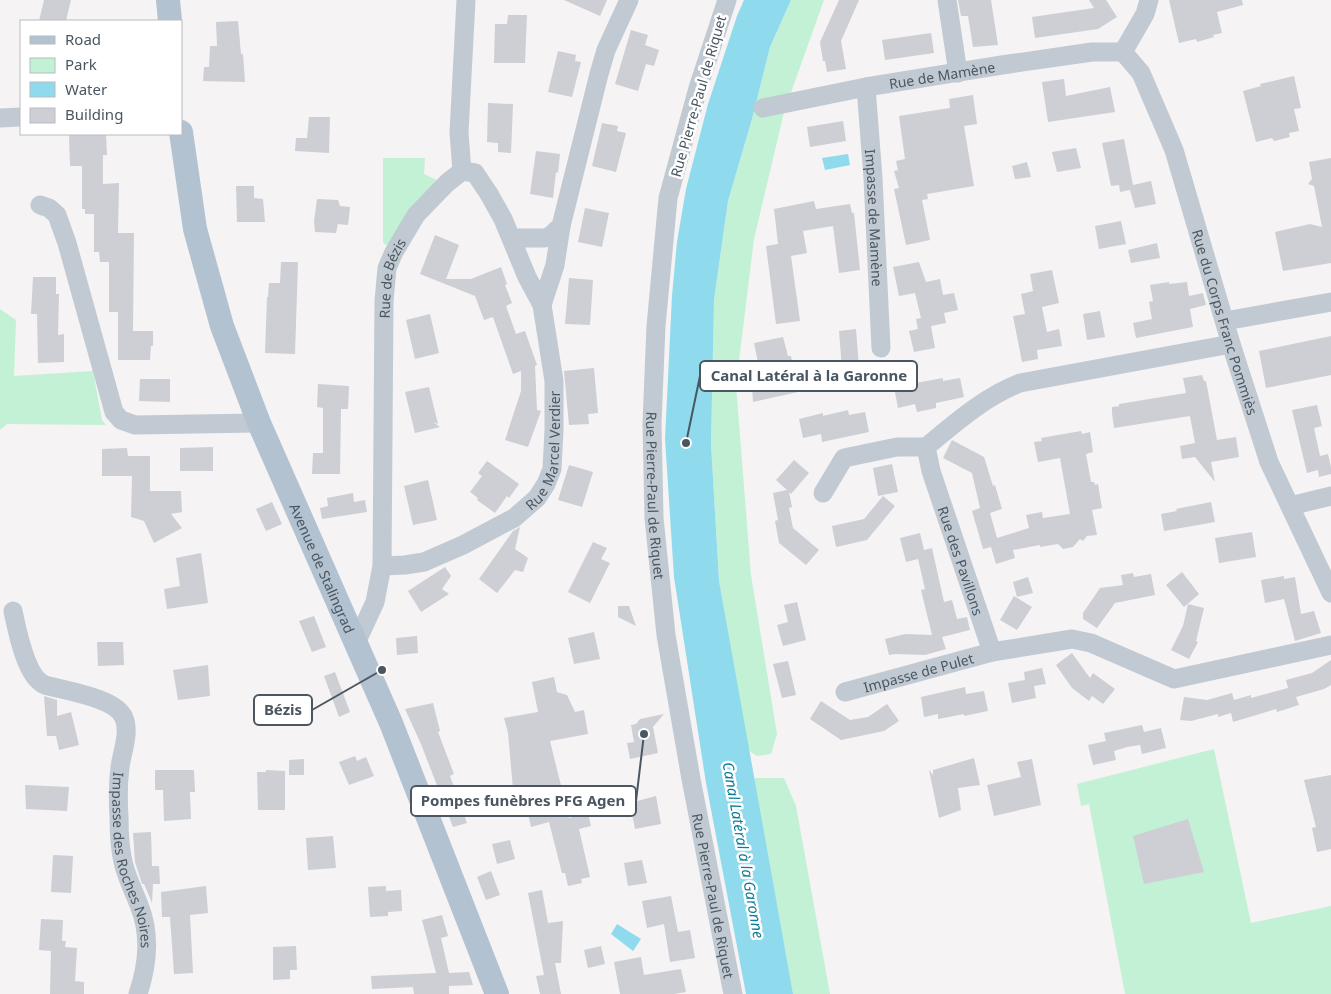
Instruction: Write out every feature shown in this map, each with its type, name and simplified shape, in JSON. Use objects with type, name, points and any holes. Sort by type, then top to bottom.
[{"type":"main road","points":[[168,0],[170,20]]},
{"type":"main road","name":"Avenue de Stalingrad","points":[[181,135],[195,229],[222,326],[259,423],[391,723],[497,994]]},
{"type":"street","points":[[462,171],[459,133],[466,0]]},
{"type":"street","points":[[542,305],[556,265],[561,226],[599,74],[606,50],[629,0]]},
{"type":"street","name":"Rue Pierre-Paul de Riquet","points":[[727,0],[698,88],[668,198],[656,326],[652,423],[654,518],[666,635],[691,779],[733,994]]},
{"type":"street","points":[[947,0],[958,73]]},
{"type":"street","points":[[1123,52],[1145,14],[1150,0]]},
{"type":"street","name":"Rue de Mamène","points":[[763,108],[866,87],[1092,52],[1123,52]]},
{"type":"street","name":"Rue du Corps Franc Pommiès","points":[[1123,52],[1141,73],[1174,150],[1231,344],[1269,462],[1331,593]]},
{"type":"street","name":"Impasse de Mamène","points":[[866,87],[873,178],[881,348]]},
{"type":"street","points":[[0,118],[20,117]]},
{"type":"street","name":"Rue Marcel Verdier","points":[[380,574],[424,562],[514,518],[537,498],[546,484],[552,469],[554,381],[542,305],[527,277],[512,238],[490,194],[475,173],[462,171]]},
{"type":"street","name":"Rue de Bézis","points":[[356,643],[375,602],[380,574],[384,301],[387,268],[394,252],[416,215],[462,171]]},
{"type":"street","points":[[40,205],[57,215],[114,412],[121,420],[135,425],[259,423]]},
{"type":"street","points":[[512,238],[545,238],[561,226]]},
{"type":"street","points":[[1225,321],[1331,302]]},
{"type":"street","points":[[823,493],[844,458],[897,447],[926,447],[952,425],[1002,390],[1020,384],[1231,344]]},
{"type":"street","name":"Rue des Pavillons","points":[[926,447],[931,471],[992,652]]},
{"type":"street","points":[[1290,506],[1331,496]]},
{"type":"street","points":[[344,616],[365,604],[380,574]]},
{"type":"street","name":"Impasse des Roches Noires","points":[[14,611],[20,643],[38,682],[106,701],[117,708],[124,717],[126,727],[119,776],[119,818],[123,864],[143,918],[148,943],[146,963],[138,994]]},
{"type":"street","points":[[992,652],[1072,639],[1091,643],[1174,679],[1331,645]]},
{"type":"street","name":"Impasse de Pulet","points":[[845,692],[992,652]]},
{"type":"green space","points":[[791,0],[824,0],[784,112],[754,239],[736,385],[751,575],[777,734],[771,754],[757,756],[748,750],[719,581],[711,444],[714,300],[728,201],[752,119],[770,47]]},
{"type":"green space","points":[[383,158],[425,158],[424,174],[439,181],[388,245],[384,244],[383,241]]},
{"type":"green space","points":[[0,309],[16,320],[14,376],[93,371],[102,420],[106,425],[7,424],[0,430]]},
{"type":"green space","points":[[1214,749],[1251,923],[1331,906],[1331,994],[1125,994],[1089,804],[1081,806],[1077,784]]},
{"type":"green space","points":[[753,778],[784,778],[796,806],[830,994],[793,994]]},
{"type":"water","points":[[744,0],[791,0],[770,47],[752,119],[728,201],[714,300],[711,444],[719,581],[793,994],[746,994],[706,783],[674,577],[665,439],[672,296],[677,242],[686,189],[708,104]]},
{"type":"water","points":[[848,154],[850,165],[825,170],[822,158]]},
{"type":"water","points":[[617,924],[641,939],[633,951],[611,934]]},
{"type":"building","points":[[44,0],[71,0],[66,20],[39,20]]},
{"type":"building","points":[[564,0],[607,0],[600,16]]},
{"type":"building","points":[[839,0],[859,0],[841,41],[846,69],[827,72],[820,42]]},
{"type":"building","points":[[958,0],[991,0],[998,45],[973,47],[968,16],[961,16]]},
{"type":"building","points":[[1089,0],[1106,0],[1117,17],[1098,29],[1035,38],[1032,17],[1094,8]]},
{"type":"building","points":[[1169,0],[1242,0],[1243,5],[1217,12],[1222,33],[1197,42],[1196,39],[1179,43]]},
{"type":"building","points":[[508,15],[527,15],[525,63],[494,63],[495,24],[507,24]]},
{"type":"building","points":[[238,21],[245,82],[203,81],[204,67],[209,67],[210,46],[217,46],[216,22]]},
{"type":"building","points":[[631,30],[648,35],[645,45],[659,50],[654,66],[646,64],[638,91],[615,84]]},
{"type":"building","points":[[931,33],[934,53],[885,60],[882,40]]},
{"type":"building","points":[[558,51],[576,55],[575,61],[581,62],[572,97],[548,92]]},
{"type":"building","points":[[1294,76],[1301,108],[1294,109],[1299,131],[1289,133],[1290,137],[1274,141],[1272,138],[1256,142],[1243,91],[1261,86],[1260,84]]},
{"type":"building","points":[[1064,79],[1066,96],[1110,87],[1115,112],[1048,122],[1042,82]]},
{"type":"building","points":[[973,95],[977,124],[964,126],[974,186],[927,194],[928,199],[922,200],[930,240],[906,245],[894,189],[899,188],[894,171],[898,170],[896,161],[905,159],[899,116],[950,108],[949,99]]},
{"type":"building","points":[[488,103],[513,104],[511,153],[498,152],[498,143],[487,142]]},
{"type":"building","points":[[309,117],[330,117],[329,153],[295,151],[296,138],[307,138]]},
{"type":"building","points":[[843,121],[846,141],[810,147],[807,127]]},
{"type":"building","points":[[602,123],[618,126],[617,131],[626,133],[616,172],[592,166]]},
{"type":"building","points":[[69,135],[106,135],[107,155],[103,155],[103,184],[119,183],[118,233],[134,233],[133,331],[153,331],[153,346],[151,346],[150,360],[118,360],[118,312],[109,312],[109,262],[100,262],[99,252],[94,252],[94,214],[85,214],[85,209],[82,209],[82,166],[70,166]]},
{"type":"building","points":[[1124,139],[1133,185],[1151,181],[1156,204],[1135,208],[1130,190],[1120,192],[1119,185],[1111,186],[1102,143]]},
{"type":"building","points":[[1076,148],[1081,168],[1057,172],[1052,152]]},
{"type":"building","points":[[536,151],[560,154],[553,198],[530,194]]},
{"type":"building","points":[[1331,158],[1331,263],[1283,271],[1275,232],[1310,224],[1322,227],[1314,186],[1308,184],[1312,179],[1309,162]]},
{"type":"building","points":[[1027,162],[1031,177],[1015,179],[1012,166]]},
{"type":"building","points":[[236,186],[254,186],[254,198],[263,199],[265,222],[237,222]]},
{"type":"building","points":[[317,199],[338,200],[340,206],[350,207],[348,225],[338,224],[336,233],[315,232],[314,221]]},
{"type":"building","points":[[814,201],[816,209],[850,204],[852,213],[854,213],[860,270],[839,273],[833,226],[803,231],[807,253],[791,256],[800,321],[776,324],[766,246],[778,244],[774,209]]},
{"type":"building","points":[[585,208],[609,213],[602,247],[578,242]]},
{"type":"building","points":[[1121,221],[1126,244],[1099,249],[1095,226]]},
{"type":"building","points":[[435,235],[459,245],[446,279],[471,279],[501,267],[512,303],[506,306],[516,334],[525,331],[537,365],[535,366],[537,410],[541,411],[528,447],[505,440],[521,391],[521,371],[513,374],[493,317],[484,320],[475,296],[420,274]]},
{"type":"building","points":[[1157,243],[1160,258],[1131,263],[1128,250]]},
{"type":"building","points":[[281,262],[298,262],[295,354],[265,353],[269,283],[280,283]]},
{"type":"building","points":[[919,262],[926,282],[940,279],[943,295],[954,293],[958,310],[944,313],[946,323],[931,326],[935,348],[914,352],[909,331],[918,329],[916,319],[921,318],[915,293],[899,296],[893,267]]},
{"type":"building","points":[[1052,270],[1059,303],[1042,307],[1047,332],[1059,329],[1062,346],[1037,350],[1038,359],[1022,362],[1013,316],[1025,314],[1021,294],[1033,291],[1030,274]]},
{"type":"building","points":[[33,277],[56,277],[56,294],[59,294],[58,335],[64,334],[64,362],[38,363],[37,314],[31,314]]},
{"type":"building","points":[[569,278],[593,280],[590,325],[565,324]]},
{"type":"building","points":[[1169,282],[1169,284],[1187,282],[1189,296],[1203,293],[1206,305],[1190,309],[1193,327],[1136,338],[1133,323],[1152,319],[1149,302],[1153,301],[1150,285]]},
{"type":"building","points":[[1100,311],[1105,337],[1087,340],[1083,314]]},
{"type":"building","points":[[430,314],[439,353],[415,359],[406,320]]},
{"type":"building","points":[[856,329],[859,368],[842,369],[839,331]]},
{"type":"building","points":[[1331,336],[1331,375],[1266,388],[1259,351]]},
{"type":"building","points":[[783,337],[788,356],[791,356],[798,392],[753,402],[752,386],[762,382],[754,343]]},
{"type":"building","points":[[594,368],[598,413],[588,414],[589,424],[569,425],[564,371]]},
{"type":"building","points":[[1202,375],[1204,381],[1206,381],[1217,440],[1236,437],[1239,457],[1211,462],[1215,482],[1195,457],[1182,459],[1180,446],[1195,443],[1190,416],[1114,428],[1112,413],[1112,407],[1119,406],[1119,404],[1186,393],[1183,378]]},
{"type":"building","points":[[943,378],[943,381],[960,378],[964,397],[936,403],[936,408],[917,412],[915,404],[898,408],[894,387]]},
{"type":"building","points":[[140,379],[170,379],[170,402],[139,401]]},
{"type":"building","points":[[318,384],[349,386],[348,409],[341,409],[340,474],[312,474],[313,453],[323,453],[323,408],[317,407]]},
{"type":"building","points":[[429,387],[438,424],[433,422],[440,427],[415,433],[405,392]]},
{"type":"building","points":[[1317,405],[1322,426],[1314,428],[1320,456],[1328,454],[1331,467],[1331,474],[1319,477],[1318,470],[1307,473],[1292,410]]},
{"type":"building","points":[[848,410],[849,415],[865,412],[869,432],[822,442],[821,434],[803,438],[799,419],[823,413],[823,416]]},
{"type":"building","points":[[1081,431],[1082,434],[1090,432],[1093,452],[1086,454],[1091,482],[1094,482],[1095,485],[1098,484],[1102,508],[1092,510],[1097,535],[1087,536],[1083,541],[1080,539],[1073,547],[1063,549],[1058,544],[1013,550],[1015,558],[996,564],[991,547],[983,549],[972,511],[980,508],[972,473],[943,458],[952,440],[984,457],[1002,509],[990,513],[997,538],[1029,528],[1026,515],[1042,512],[1043,518],[1070,514],[1060,458],[1038,462],[1034,442],[1042,441],[1041,438]]},
{"type":"building","points":[[213,447],[213,471],[180,471],[180,448]]},
{"type":"building","points":[[127,448],[128,456],[150,456],[150,491],[181,491],[182,512],[171,514],[182,528],[154,543],[144,521],[131,517],[132,476],[102,476],[102,449]]},
{"type":"building","points":[[794,460],[809,473],[791,494],[789,492],[792,507],[789,508],[793,528],[819,550],[806,565],[779,543],[775,521],[778,520],[773,493],[787,490],[776,480]]},
{"type":"building","points":[[487,461],[519,484],[509,498],[507,496],[495,513],[477,500],[478,498],[470,492],[482,476],[478,473]]},
{"type":"building","points":[[892,464],[898,492],[878,496],[873,468]]},
{"type":"building","points":[[569,465],[593,472],[582,507],[558,500]]},
{"type":"building","points":[[428,480],[437,520],[413,525],[404,486]]},
{"type":"building","points":[[353,493],[354,502],[365,500],[367,512],[322,519],[320,508],[328,506],[327,498]]},
{"type":"building","points":[[883,496],[895,506],[867,540],[836,547],[832,526],[864,519]]},
{"type":"building","points":[[272,502],[282,524],[266,531],[256,509]]},
{"type":"building","points":[[1211,502],[1215,522],[1164,531],[1161,514]]},
{"type":"building","points":[[520,527],[515,549],[528,558],[523,572],[515,570],[497,593],[479,579],[513,531]]},
{"type":"building","points":[[1252,532],[1256,557],[1219,563],[1215,538]]},
{"type":"building","points":[[920,533],[924,550],[932,548],[944,602],[952,600],[957,619],[967,617],[970,630],[942,637],[946,649],[925,655],[889,655],[885,639],[905,634],[932,635],[921,590],[925,589],[918,559],[906,562],[900,538]]},
{"type":"building","points":[[593,542],[607,548],[601,559],[610,563],[590,603],[568,592]]},
{"type":"building","points":[[201,553],[208,603],[167,609],[164,589],[180,586],[176,558]]},
{"type":"building","points":[[445,567],[451,576],[442,589],[449,594],[421,612],[408,591]]},
{"type":"building","points":[[1182,572],[1199,594],[1184,607],[1166,585]]},
{"type":"building","points":[[1133,573],[1134,577],[1151,574],[1155,595],[1115,603],[1097,628],[1083,619],[1083,613],[1100,588],[1123,585],[1121,575]]},
{"type":"building","points":[[1284,576],[1284,579],[1295,577],[1301,614],[1314,611],[1321,633],[1295,641],[1284,599],[1265,603],[1261,580]]},
{"type":"building","points":[[1028,577],[1033,593],[1017,597],[1013,582]]},
{"type":"building","points":[[1014,596],[1032,607],[1017,630],[1000,620]]},
{"type":"building","points":[[797,602],[806,640],[783,646],[777,625],[788,622],[784,605]]},
{"type":"building","points":[[1188,604],[1204,608],[1196,641],[1198,642],[1189,659],[1171,650],[1183,626]]},
{"type":"building","points":[[618,606],[629,606],[636,626],[618,617]]},
{"type":"building","points":[[314,616],[326,647],[312,652],[299,621]]},
{"type":"building","points":[[594,632],[600,659],[574,664],[568,638]]},
{"type":"building","points":[[417,636],[418,653],[397,655],[396,638]]},
{"type":"building","points":[[97,642],[123,642],[124,665],[98,666]]},
{"type":"building","points":[[1072,653],[1090,678],[1093,673],[1115,689],[1103,704],[1092,696],[1089,701],[1072,688],[1056,665]]},
{"type":"building","points":[[1331,660],[1331,685],[1324,689],[1296,697],[1299,705],[1277,712],[1276,709],[1233,722],[1231,713],[1218,717],[1218,714],[1191,721],[1180,720],[1184,697],[1207,700],[1232,693],[1234,700],[1251,695],[1251,698],[1288,688],[1286,680],[1312,673]]},
{"type":"building","points":[[788,661],[796,695],[782,698],[773,664]]},
{"type":"building","points":[[208,665],[210,696],[178,700],[173,670]]},
{"type":"building","points":[[1042,668],[1046,684],[1034,686],[1036,698],[1012,703],[1008,683],[1025,680],[1024,672]]},
{"type":"building","points":[[335,672],[350,712],[339,717],[324,676]]},
{"type":"building","points":[[554,677],[557,692],[567,695],[575,712],[584,710],[588,734],[550,741],[569,818],[588,813],[591,826],[579,829],[590,877],[581,879],[582,883],[568,886],[565,873],[562,873],[549,822],[531,827],[522,787],[513,789],[508,733],[504,718],[538,712],[532,682]]},
{"type":"building","points":[[965,687],[966,694],[984,691],[988,711],[938,719],[938,714],[924,717],[921,697]]},
{"type":"building","points":[[44,696],[57,700],[57,716],[71,712],[79,745],[59,750],[56,736],[47,736]]},
{"type":"building","points":[[821,701],[850,720],[868,717],[887,704],[899,721],[884,731],[841,740],[810,719]]},
{"type":"building","points":[[433,703],[440,731],[438,732],[454,774],[450,776],[467,823],[453,827],[421,744],[405,709]]},
{"type":"building","points":[[664,714],[653,727],[658,753],[630,759],[627,743],[634,742],[631,725],[636,724],[640,719]]},
{"type":"building","points":[[1142,725],[1144,732],[1161,728],[1166,748],[1142,754],[1140,745],[1127,747],[1114,751],[1116,760],[1093,765],[1088,745],[1106,741],[1104,733]]},
{"type":"building","points":[[355,756],[357,761],[366,757],[374,776],[349,785],[339,762]]},
{"type":"building","points":[[974,758],[980,785],[958,788],[961,810],[939,818],[929,770],[933,775],[933,770]]},
{"type":"building","points":[[304,759],[304,775],[289,775],[289,760]]},
{"type":"building","points":[[1032,759],[1041,805],[994,816],[987,785],[1021,777],[1017,762]]},
{"type":"building","points":[[155,770],[194,770],[195,792],[190,792],[191,819],[164,821],[163,790],[155,790]]},
{"type":"building","points":[[266,770],[285,771],[285,810],[258,810],[257,772],[266,772]]},
{"type":"building","points":[[1331,775],[1331,849],[1317,852],[1312,828],[1316,827],[1304,780]]},
{"type":"building","points":[[25,785],[69,787],[67,811],[26,809]]},
{"type":"building","points":[[656,796],[661,824],[635,829],[630,803]]},
{"type":"building","points":[[1188,819],[1204,872],[1144,884],[1133,836]]},
{"type":"building","points":[[151,832],[152,866],[159,866],[160,884],[153,884],[152,903],[144,884],[142,884],[135,862],[133,833]]},
{"type":"building","points":[[333,836],[336,868],[308,870],[306,838]]},
{"type":"building","points":[[510,840],[515,859],[497,864],[492,844]]},
{"type":"building","points":[[53,855],[73,856],[71,893],[51,892]]},
{"type":"building","points":[[642,860],[647,883],[628,886],[624,863]]},
{"type":"building","points":[[491,871],[500,895],[486,900],[477,877]]},
{"type":"building","points":[[206,886],[208,913],[190,915],[193,973],[174,974],[170,917],[162,917],[161,892]]},
{"type":"building","points":[[386,886],[386,891],[401,890],[402,911],[388,912],[388,916],[370,917],[368,887]]},
{"type":"building","points":[[542,890],[548,923],[563,921],[561,963],[555,963],[561,994],[540,994],[536,976],[544,975],[528,893]]},
{"type":"building","points":[[671,896],[678,932],[690,930],[695,958],[670,962],[664,924],[647,928],[642,901]]},
{"type":"building","points":[[442,915],[448,936],[441,938],[449,973],[469,972],[473,985],[449,986],[449,994],[414,994],[413,987],[372,989],[371,976],[436,973],[422,920]]},
{"type":"building","points":[[41,919],[63,920],[62,941],[66,941],[65,947],[77,948],[75,981],[84,982],[84,994],[50,994],[51,951],[39,950]]},
{"type":"building","points":[[296,946],[297,970],[290,970],[290,979],[273,980],[273,947]]},
{"type":"building","points":[[601,946],[605,964],[588,968],[584,950]]},
{"type":"building","points":[[641,957],[644,975],[681,969],[686,992],[674,994],[620,994],[614,962]]},
{"type":"place","name":"Canal Latéral à la Garonne","points":[[686,443]]},
{"type":"place","name":"Bézis","points":[[382,670]]},
{"type":"place","name":"Pompes funèbres PFG Agen","points":[[644,734]]}]
